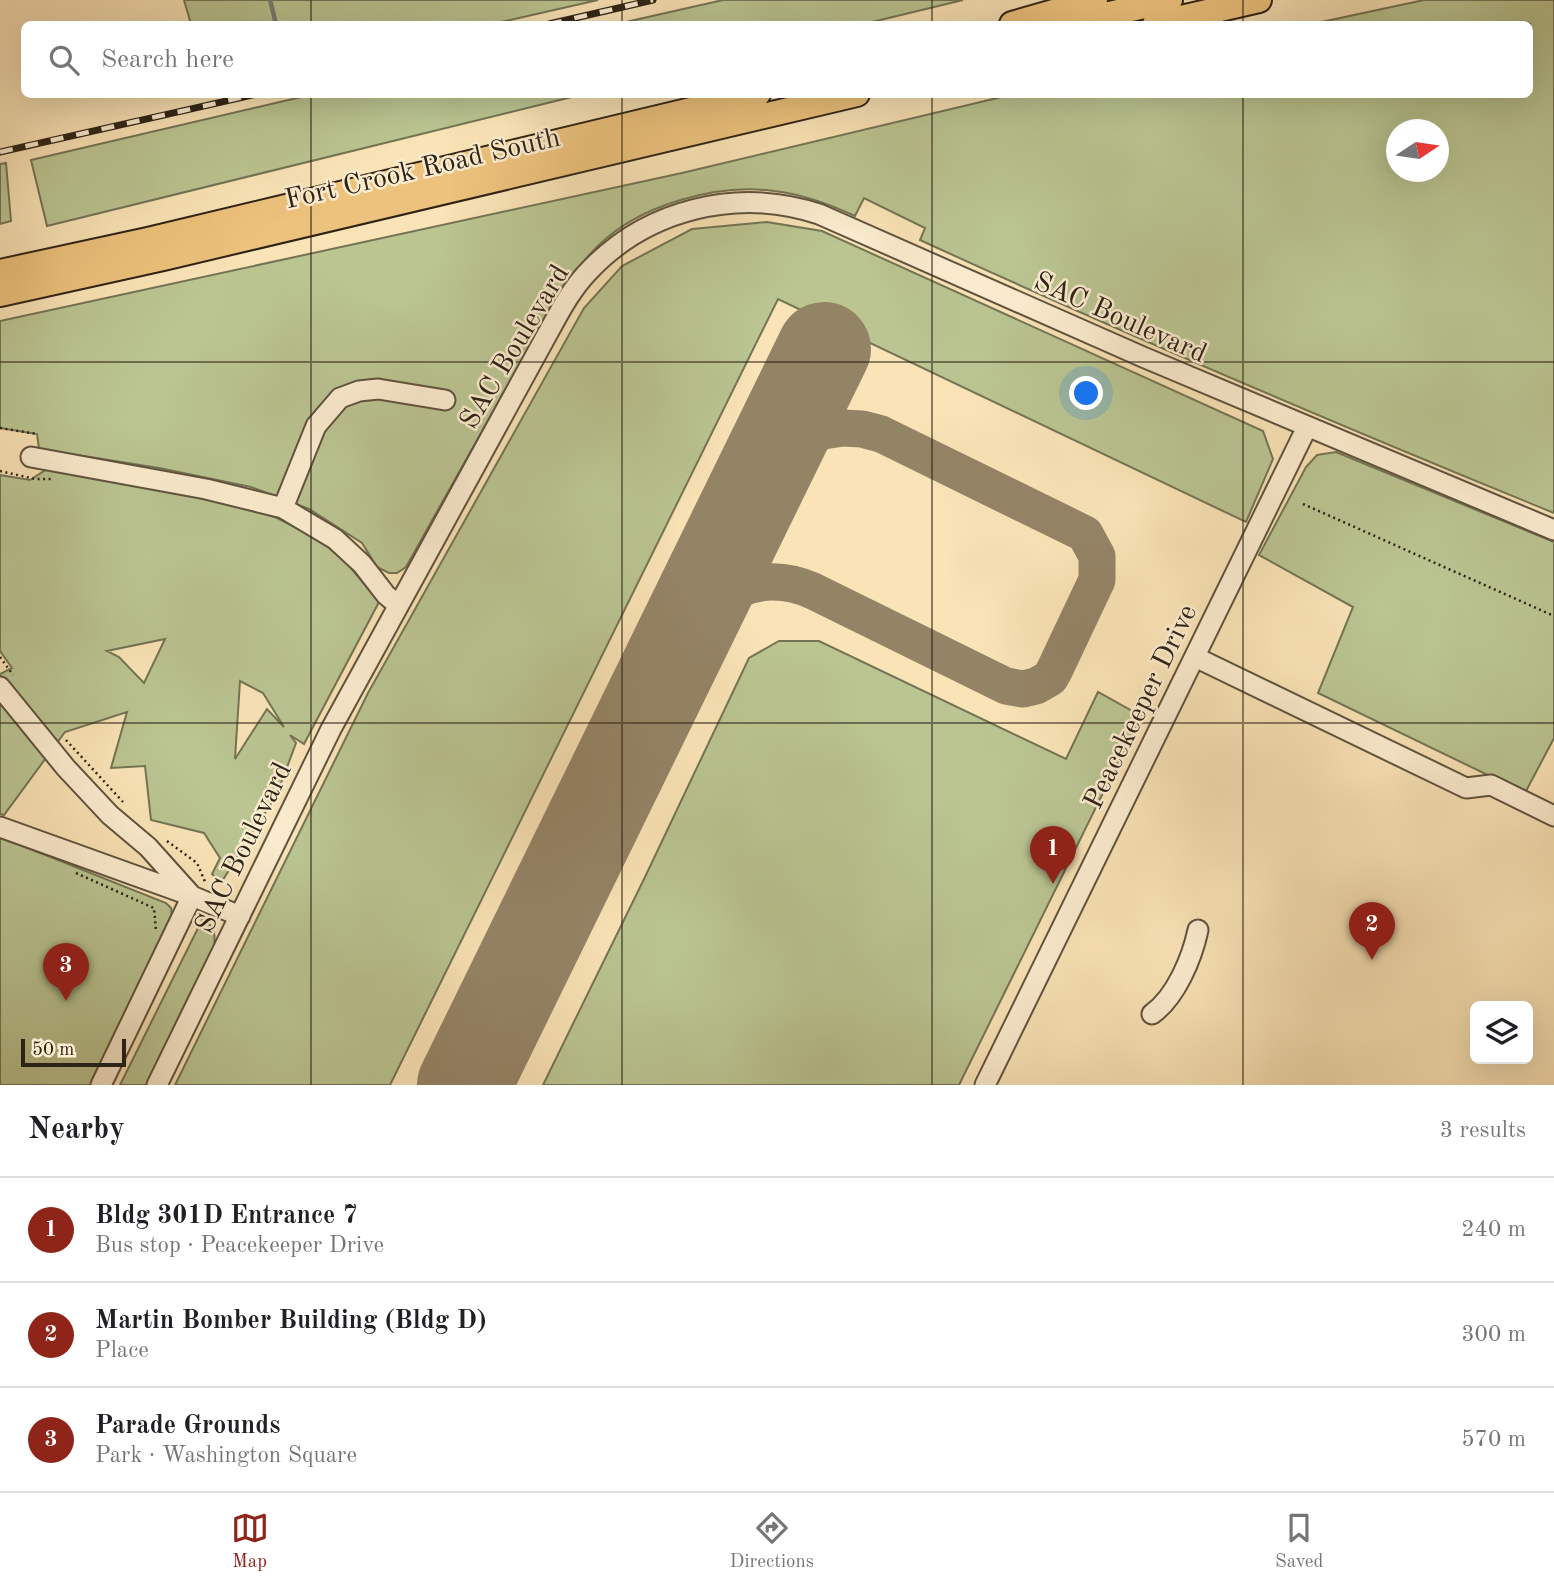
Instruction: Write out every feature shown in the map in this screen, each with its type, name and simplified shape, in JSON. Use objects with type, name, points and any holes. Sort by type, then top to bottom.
[{"type":"main road","points":[[1022,21],[1095,0]]},
{"type":"main road","points":[[1079,21],[1170,0]]},
{"type":"main road","points":[[1167,21],[1259,0]]},
{"type":"main road","name":"Fort Crook Road South","points":[[0,272],[148,240],[741,98]]},
{"type":"main road","name":"Fort Crook Road South","points":[[0,294],[840,98]]},
{"type":"street","name":"SAC Boulevard","points":[[157,1085],[331,729],[568,297],[586,274],[611,251],[636,232],[656,222],[702,207],[732,202],[771,203],[819,214],[1307,427],[1554,530]]},
{"type":"street","points":[[283,508],[316,426],[340,398],[359,391],[378,389],[445,400]]},
{"type":"street","name":"Peacekeeper Drive","points":[[985,1085],[1307,427]]},
{"type":"street","points":[[31,457],[206,489],[283,508],[335,539],[362,564],[386,595],[398,605]]},
{"type":"street","points":[[1195,657],[1466,788],[1491,785],[1554,816]]},
{"type":"street","points":[[8,683],[21,715],[110,815],[199,890],[240,916]]},
{"type":"street","points":[[0,715],[21,715]]},
{"type":"street","points":[[0,827],[199,890]]},
{"type":"street","points":[[102,1085],[199,890]]},
{"type":"street","points":[[1152,1014],[1163,1006],[1177,982],[1195,946],[1198,930]]},
{"type":"path","points":[[0,428],[37,434]]},
{"type":"path","points":[[0,471],[35,479],[54,479]]},
{"type":"path","points":[[1303,504],[1554,616]]},
{"type":"path","points":[[0,657],[8,683]]},
{"type":"path","points":[[58,731],[127,807]]},
{"type":"path","points":[[160,837],[197,863],[199,890]]},
{"type":"path","points":[[76,873],[154,908],[156,935]]},
{"type":"green space","points":[[184,0],[598,0],[506,21],[190,21]]},
{"type":"green space","points":[[723,0],[963,0],[876,21],[630,21]]},
{"type":"green space","points":[[1424,0],[1554,0],[1554,513],[1236,380],[920,240],[925,228],[864,198],[855,216],[784,192],[728,190],[680,200],[657,208],[616,231],[593,251],[556,299],[406,567],[397,573],[389,573],[377,567],[362,543],[309,509],[251,487],[159,468],[39,449],[37,434],[0,428],[0,321],[682,173],[997,98],[1533,98],[1533,21],[1326,21]]},
{"type":"green space","points":[[297,98],[568,98],[47,226],[31,160]]},
{"type":"green space","points":[[6,163],[11,221],[0,224],[0,164]]},
{"type":"green space","points":[[767,222],[822,231],[1263,431],[1273,459],[1246,522],[778,299],[390,1085],[175,1085],[368,693],[584,308],[622,266],[692,229]]},
{"type":"green space","points":[[1336,452],[1554,542],[1554,738],[1525,793],[1318,693],[1353,607],[1259,555],[1306,467],[1317,455]]},
{"type":"green space","points":[[47,469],[222,502],[275,517],[317,538],[346,562],[379,602],[304,744],[290,735],[296,743],[277,794],[221,883],[212,874],[220,858],[204,833],[151,820],[145,766],[111,768],[127,712],[65,732],[4,815],[0,814],[0,674],[12,668],[0,651],[0,475],[30,480]],"holes":[[[165,639],[144,683],[119,657],[107,651]],[[240,681],[263,693],[284,727],[267,709],[235,759]]]},
{"type":"green space","points":[[779,641],[819,641],[1066,759],[1098,692],[1141,716],[959,1085],[543,1085],[749,658]]},
{"type":"green space","points":[[0,837],[166,903],[171,908],[172,916],[91,1085],[0,1085]]},
{"type":"green space","points":[[203,918],[213,931],[214,948],[146,1085],[120,1085]]},
{"type":"waterway","points":[[270,0],[275,21]]},
{"type":"taxiway","points":[[682,639],[709,609],[740,589],[774,582],[793,584],[813,591],[1006,686],[1023,689],[1036,686],[1050,678],[1097,580],[1097,556],[1085,534],[881,434],[843,428],[823,431],[794,444],[757,485]]},
{"type":"runway","points":[[464,1085],[824,349]]},
{"type":"railway","points":[[562,21],[653,0]]},
{"type":"railway","points":[[0,152],[239,98]]},
{"type":"place","name":"Bldg 301D Entrance 7","points":[[1053,884]]},
{"type":"place","name":"Martin Bomber Building (Bldg D)","points":[[1372,960]]},
{"type":"place","name":"Parade Grounds","points":[[66,1001]]}]
